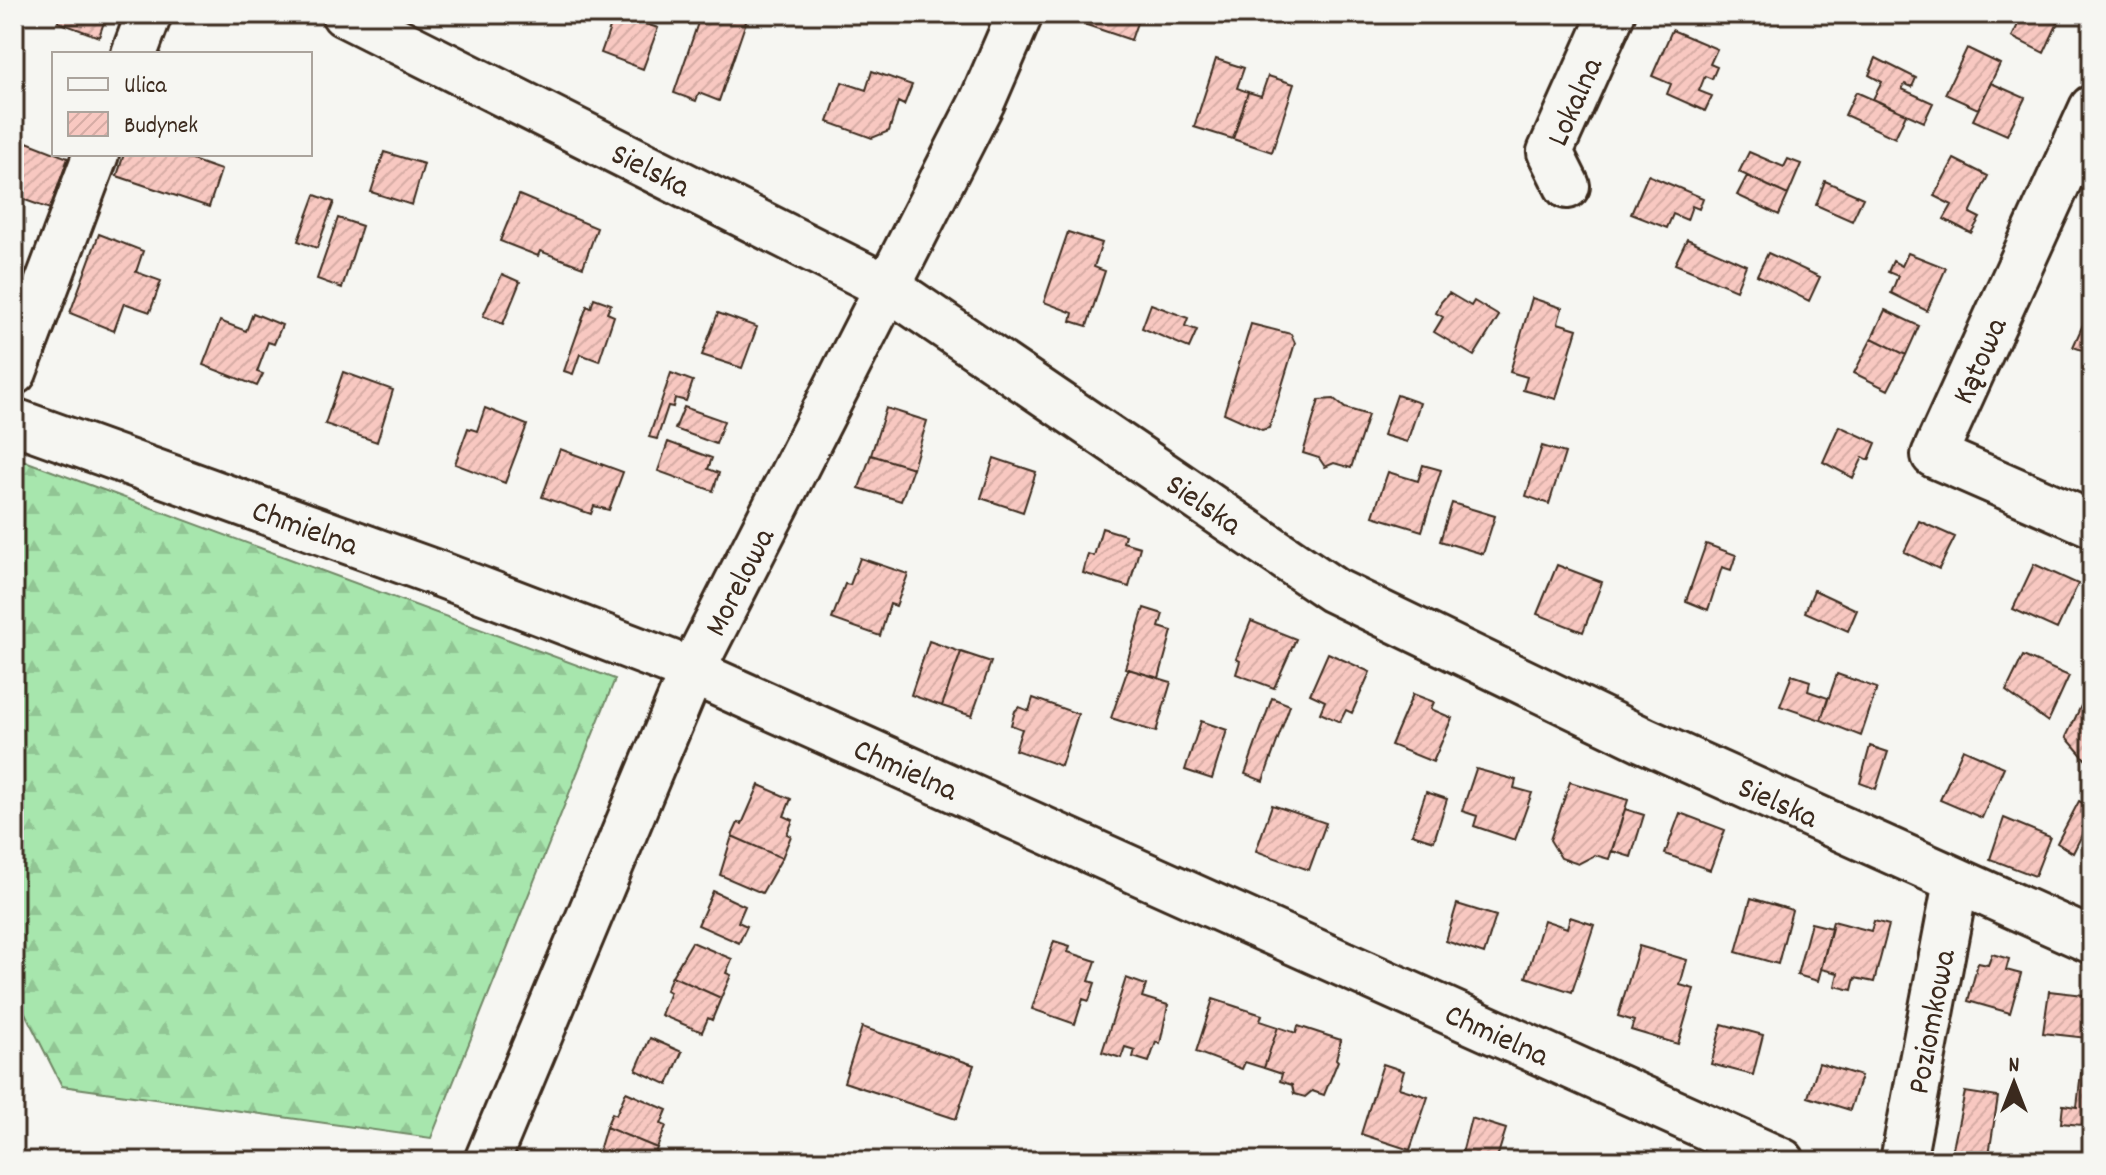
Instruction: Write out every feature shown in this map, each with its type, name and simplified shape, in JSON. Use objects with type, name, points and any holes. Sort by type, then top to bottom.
[{"type":"street","points":[[135,52],[149,14]]},
{"type":"street","name":"Sielska","points":[[344,14],[889,288],[1333,590],[1644,740],[2092,941]]},
{"type":"street","name":"Morelowa","points":[[487,1161],[692,671],[982,102],[1020,14]]},
{"type":"street","name":"Lokalna","points":[[1567,186],[1550,152],[1612,14]]},
{"type":"street","name":"Kątowa","points":[[2092,108],[1934,455],[2092,524]]},
{"type":"street","points":[[14,372],[95,156]]},
{"type":"street","name":"Chmielna","points":[[14,421],[442,575],[692,671],[1782,1161]]},
{"type":"street","name":"Poziomkowa","points":[[1903,1161],[1956,882]]},
{"type":"green space","points":[[14,457],[615,679],[431,1138],[62,1086],[14,991]]},
{"type":"building","points":[[61,14],[114,14],[112,18],[106,16],[99,37],[58,22]]},
{"type":"building","points":[[615,14],[658,28],[643,69],[601,53]]},
{"type":"building","points":[[701,14],[731,14],[747,19],[719,101],[699,93],[696,101],[674,93]]},
{"type":"building","points":[[1084,14],[1140,14],[1131,40],[1081,23]]},
{"type":"building","points":[[2023,14],[2061,16],[2044,53],[2012,37]]},
{"type":"building","points":[[1672,30],[1717,49],[1710,64],[1717,67],[1712,79],[1705,76],[1699,91],[1712,96],[1705,111],[1667,94],[1671,84],[1652,76]]},
{"type":"building","points":[[1967,48],[2000,64],[1978,109],[1945,94]]},
{"type":"building","points":[[1876,58],[1916,78],[1912,87],[1905,84],[1902,89],[1933,103],[1924,122],[1873,99],[1882,82],[1869,75]]},
{"type":"building","points":[[1216,59],[1244,68],[1237,88],[1248,92],[1233,139],[1194,127]]},
{"type":"building","points":[[872,71],[912,85],[904,105],[898,102],[889,131],[872,138],[828,122],[842,82],[866,90]]},
{"type":"building","points":[[1268,76],[1294,84],[1272,152],[1233,139],[1248,92],[1261,96]]},
{"type":"building","points":[[1991,83],[2025,98],[2007,135],[1973,120]]},
{"type":"building","points":[[1856,92],[1906,114],[1895,138],[1845,115]]},
{"type":"building","points":[[14,137],[52,152],[52,156],[68,158],[50,209],[14,196]]},
{"type":"building","points":[[384,152],[424,164],[412,205],[371,192]]},
{"type":"building","points":[[1749,152],[1784,167],[1788,159],[1801,164],[1788,195],[1739,172]]},
{"type":"building","points":[[123,156],[181,156],[221,170],[209,207],[117,176]]},
{"type":"building","points":[[1954,159],[1988,176],[1970,213],[1980,218],[1971,233],[1944,219],[1952,205],[1934,196]]},
{"type":"building","points":[[1648,175],[1703,198],[1699,209],[1692,206],[1687,220],[1673,214],[1667,228],[1631,214]]},
{"type":"building","points":[[1747,176],[1788,195],[1779,215],[1737,195]]},
{"type":"building","points":[[1825,181],[1863,198],[1852,221],[1816,205]]},
{"type":"building","points":[[315,195],[334,202],[317,248],[298,241]]},
{"type":"building","points":[[519,195],[597,228],[583,267],[540,251],[538,256],[500,241]]},
{"type":"building","points":[[338,218],[362,226],[342,288],[317,279]]},
{"type":"building","points":[[1068,232],[1102,243],[1094,267],[1105,271],[1087,326],[1071,321],[1073,313],[1044,302]]},
{"type":"building","points":[[99,234],[143,251],[136,272],[161,281],[150,312],[124,303],[114,331],[70,313]]},
{"type":"building","points":[[1687,239],[1746,265],[1736,290],[1675,264]]},
{"type":"building","points":[[1768,253],[1820,277],[1809,301],[1757,275]]},
{"type":"building","points":[[1908,253],[1946,268],[1927,311],[1891,293],[1898,276],[1888,272],[1893,261],[1902,266]]},
{"type":"building","points":[[502,274],[520,282],[503,324],[483,316]]},
{"type":"building","points":[[1449,293],[1471,306],[1474,301],[1499,316],[1474,356],[1434,332],[1443,317],[1436,313]]},
{"type":"building","points":[[594,298],[611,304],[607,313],[614,316],[599,361],[580,354],[573,374],[564,371],[587,306],[591,308]]},
{"type":"building","points":[[1532,298],[1562,308],[1558,323],[1577,329],[1556,399],[1523,390],[1527,377],[1510,372]]},
{"type":"building","points":[[1151,304],[1188,318],[1185,326],[1197,330],[1189,348],[1142,328]]},
{"type":"building","points":[[1885,310],[1919,326],[1906,355],[1872,338]]},
{"type":"building","points":[[253,313],[282,325],[274,344],[268,342],[257,372],[263,374],[257,386],[203,365],[220,321],[246,331]]},
{"type":"building","points":[[718,313],[757,327],[742,368],[702,355]]},
{"type":"building","points":[[2086,318],[2092,320],[2092,372],[2084,369],[2091,353],[2073,347]]},
{"type":"building","points":[[1251,324],[1291,334],[1295,343],[1269,428],[1262,430],[1224,413]]},
{"type":"building","points":[[1872,338],[1906,355],[1888,390],[1854,373]]},
{"type":"building","points":[[343,372],[393,390],[377,442],[325,424]]},
{"type":"building","points":[[671,373],[693,381],[686,401],[675,398],[673,407],[668,406],[657,439],[649,437]]},
{"type":"building","points":[[1397,395],[1420,403],[1407,442],[1383,435]]},
{"type":"building","points":[[1334,399],[1345,408],[1368,415],[1351,468],[1334,463],[1325,467],[1319,458],[1303,453],[1319,400]]},
{"type":"building","points":[[684,407],[724,421],[716,444],[675,429]]},
{"type":"building","points":[[485,408],[527,425],[505,483],[455,464],[468,428],[477,431]]},
{"type":"building","points":[[886,408],[927,421],[913,468],[871,455]]},
{"type":"building","points":[[1839,426],[1876,443],[1869,460],[1863,457],[1853,478],[1823,462]]},
{"type":"building","points":[[668,442],[712,458],[708,469],[719,473],[713,491],[658,471]]},
{"type":"building","points":[[1542,446],[1565,453],[1549,504],[1526,496]]},
{"type":"building","points":[[560,449],[623,472],[609,510],[594,506],[591,514],[542,497]]},
{"type":"building","points":[[871,455],[913,468],[901,501],[859,488]]},
{"type":"building","points":[[994,458],[1036,472],[1023,512],[981,498]]},
{"type":"building","points":[[1423,465],[1441,470],[1422,531],[1373,516],[1388,472],[1418,481]]},
{"type":"building","points":[[1452,503],[1495,516],[1483,554],[1440,541]]},
{"type":"building","points":[[1919,521],[1955,537],[1939,569],[1904,552]]},
{"type":"building","points":[[1102,528],[1125,535],[1123,542],[1140,547],[1129,587],[1083,573],[1088,554],[1094,556]]},
{"type":"building","points":[[1706,544],[1736,555],[1731,570],[1722,567],[1708,610],[1686,601]]},
{"type":"building","points":[[860,558],[908,574],[896,606],[890,604],[880,636],[832,619],[845,584],[850,585]]},
{"type":"building","points":[[2034,564],[2078,584],[2057,629],[2013,609]]},
{"type":"building","points":[[1557,565],[1602,582],[1583,632],[1537,614]]},
{"type":"building","points":[[1814,590],[1857,610],[1848,631],[1805,612]]},
{"type":"building","points":[[1144,608],[1163,614],[1159,627],[1172,631],[1159,678],[1125,668]]},
{"type":"building","points":[[1251,621],[1296,639],[1274,688],[1236,674],[1240,661],[1236,659]]},
{"type":"building","points":[[929,641],[961,652],[942,706],[911,695]]},
{"type":"building","points":[[961,652],[991,662],[972,716],[942,706]]},
{"type":"building","points":[[1328,653],[1370,672],[1352,713],[1346,710],[1340,722],[1320,713],[1325,701],[1310,694]]},
{"type":"building","points":[[2023,656],[2069,676],[2048,722],[2006,691]]},
{"type":"building","points":[[1128,669],[1171,682],[1156,732],[1111,718]]},
{"type":"building","points":[[1837,674],[1877,688],[1861,736],[1821,720]]},
{"type":"building","points":[[1792,675],[1810,681],[1808,691],[1828,698],[1821,720],[1780,706]]},
{"type":"building","points":[[1413,694],[1434,702],[1431,709],[1452,718],[1433,762],[1391,745]]},
{"type":"building","points":[[1033,698],[1078,714],[1061,766],[1015,750],[1022,729],[1011,725],[1015,711],[1019,707],[1029,711]]},
{"type":"building","points":[[1272,698],[1290,705],[1263,781],[1245,774]]},
{"type":"building","points":[[2081,706],[2092,712],[2092,767],[2066,737]]},
{"type":"building","points":[[1201,721],[1227,730],[1212,779],[1185,770]]},
{"type":"building","points":[[1870,746],[1888,752],[1876,789],[1860,783]]},
{"type":"building","points":[[1963,749],[2004,767],[1982,818],[1940,800]]},
{"type":"building","points":[[1476,769],[1516,780],[1514,788],[1532,793],[1515,840],[1474,826],[1477,816],[1462,811]]},
{"type":"building","points":[[1570,782],[1628,800],[1609,859],[1595,855],[1578,864],[1561,858],[1550,840]]},
{"type":"building","points":[[759,785],[791,799],[784,816],[793,820],[787,834],[791,836],[782,858],[732,836],[738,823],[742,824]]},
{"type":"building","points":[[1426,792],[1447,799],[1434,841],[1412,834]]},
{"type":"building","points":[[2079,801],[2092,808],[2092,815],[2073,853],[2057,843]]},
{"type":"building","points":[[1272,805],[1326,823],[1309,870],[1256,851]]},
{"type":"building","points":[[1625,809],[1644,815],[1631,857],[1612,851]]},
{"type":"building","points":[[1680,813],[1725,830],[1710,870],[1665,854]]},
{"type":"building","points":[[2004,818],[2050,837],[2035,876],[1990,859]]},
{"type":"building","points":[[732,836],[782,858],[762,893],[720,875]]},
{"type":"building","points":[[713,891],[745,906],[738,922],[747,926],[739,943],[698,925]]},
{"type":"building","points":[[1751,898],[1792,910],[1778,964],[1736,952]]},
{"type":"building","points":[[1457,904],[1496,916],[1484,954],[1446,941]]},
{"type":"building","points":[[1570,917],[1594,925],[1572,992],[1526,977],[1544,920],[1567,928]]},
{"type":"building","points":[[1833,921],[1871,931],[1874,921],[1889,925],[1874,982],[1855,978],[1852,990],[1835,986],[1838,973],[1821,969]]},
{"type":"building","points":[[1811,923],[1832,928],[1818,981],[1797,975]]},
{"type":"building","points":[[1054,941],[1070,946],[1068,952],[1096,961],[1089,981],[1095,983],[1089,1001],[1083,999],[1075,1024],[1032,1009]]},
{"type":"building","points":[[692,942],[732,959],[726,973],[731,975],[721,998],[672,976]]},
{"type":"building","points":[[1639,946],[1687,960],[1680,985],[1694,989],[1678,1044],[1631,1030],[1634,1021],[1618,1016]]},
{"type":"building","points":[[1992,954],[2009,959],[2006,970],[2021,974],[2010,1013],[1968,1001],[1978,963],[1988,965]]},
{"type":"building","points":[[672,976],[721,998],[712,1020],[708,1018],[702,1032],[661,1015],[670,992],[666,990]]},
{"type":"building","points":[[1126,978],[1146,985],[1142,997],[1168,1005],[1160,1044],[1156,1042],[1149,1062],[1133,1057],[1135,1050],[1125,1047],[1121,1058],[1102,1052]]},
{"type":"building","points":[[2049,991],[2092,996],[2087,1038],[2043,1033]]},
{"type":"building","points":[[1213,999],[1262,1015],[1260,1021],[1278,1027],[1264,1068],[1245,1062],[1242,1069],[1196,1052]]},
{"type":"building","points":[[1722,1024],[1763,1035],[1753,1075],[1711,1064]]},
{"type":"building","points":[[1298,1026],[1341,1040],[1338,1061],[1324,1095],[1312,1091],[1305,1097],[1294,1094],[1292,1085],[1280,1081],[1282,1074],[1264,1068],[1278,1027],[1296,1033]]},
{"type":"building","points":[[862,1027],[974,1065],[956,1119],[844,1082]]},
{"type":"building","points":[[650,1038],[682,1052],[668,1085],[636,1070]]},
{"type":"building","points":[[1819,1063],[1861,1076],[1850,1110],[1808,1097]]},
{"type":"building","points":[[1383,1064],[1404,1071],[1399,1088],[1428,1097],[1410,1150],[1361,1134]]},
{"type":"building","points":[[2081,1073],[2092,1074],[2092,1126],[2061,1123],[2063,1105],[2077,1107]]},
{"type":"building","points":[[626,1092],[667,1110],[661,1124],[666,1126],[657,1148],[606,1127],[612,1113],[616,1115]]},
{"type":"building","points":[[1965,1092],[1998,1097],[1988,1161],[1951,1158]]},
{"type":"building","points":[[1471,1118],[1506,1129],[1496,1161],[1460,1161]]},
{"type":"building","points":[[606,1127],[657,1148],[652,1161],[596,1161]]}]
